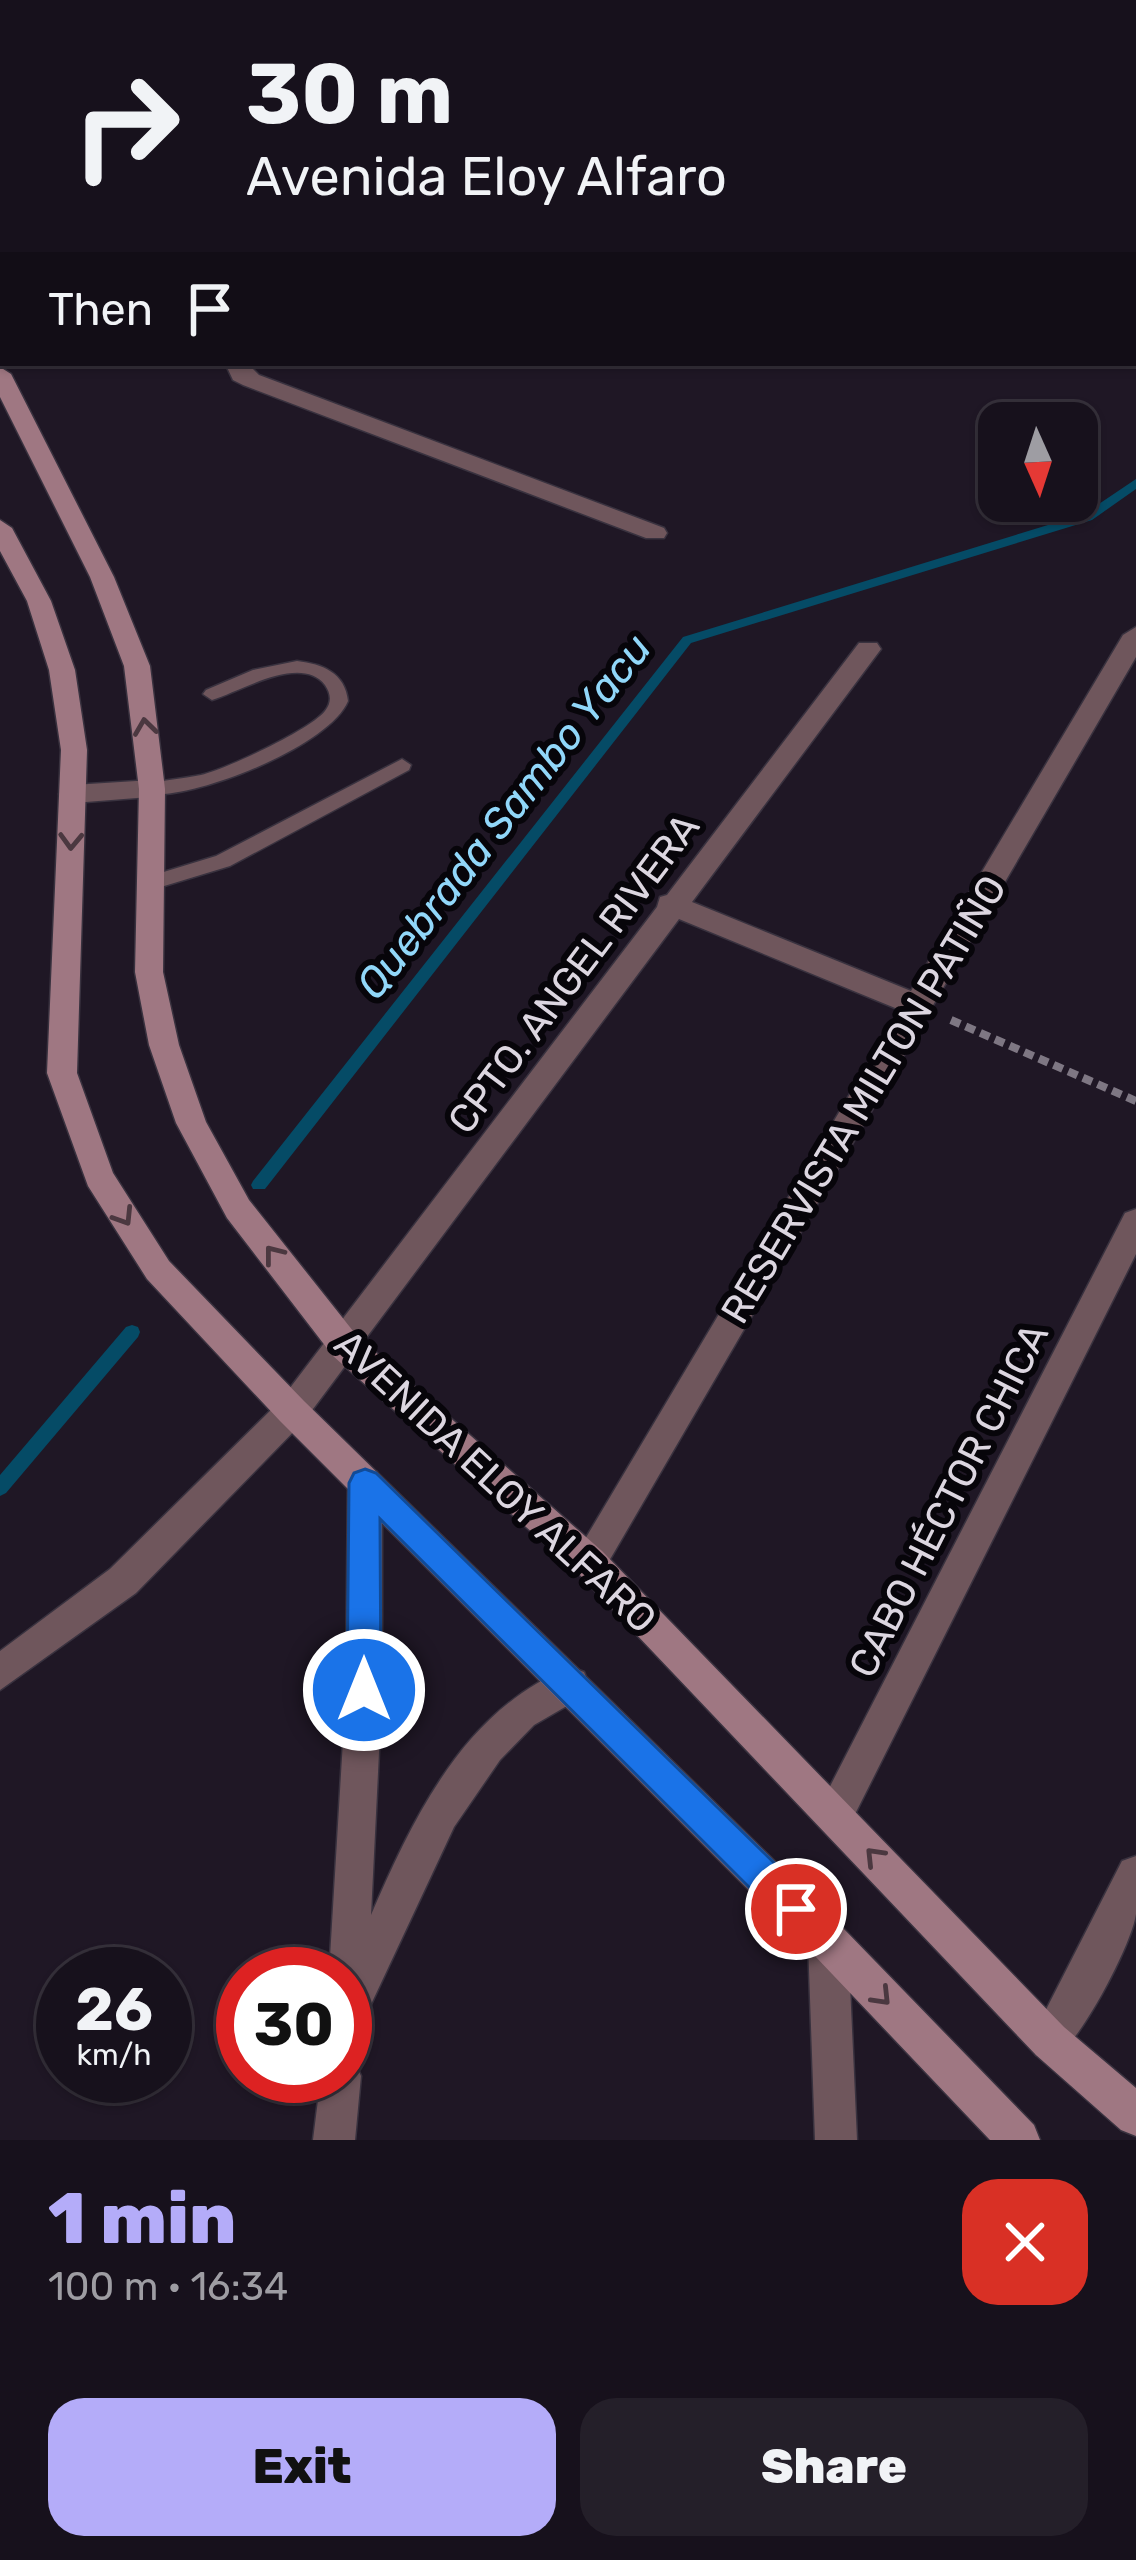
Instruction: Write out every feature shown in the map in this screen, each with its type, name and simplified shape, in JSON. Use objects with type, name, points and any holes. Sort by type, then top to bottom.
[{"type":"street","points":[[239,366],[251,380],[655,533]]},
{"type":"street","name":"AVENIDA ELOY ALFARO","points":[[0,374],[102,577],[137,666],[152,789],[149,972],[164,1046],[191,1123],[238,1209],[345,1346],[590,1562],[1050,2041],[1136,2115]]},
{"type":"street","points":[[0,528],[39,601],[62,670],[74,750],[62,1073],[99,1177],[158,1270],[292,1411],[828,1941],[1019,2140]]},
{"type":"street","name":"RESERVISTA MILTON PATIÑO","points":[[590,1562],[1136,635]]},
{"type":"street","name":"CPTO. ANGEL RIVERA","points":[[0,1672],[123,1581],[292,1411],[345,1346],[670,904],[868,649]]},
{"type":"street","points":[[73,794],[152,789]]},
{"type":"street","points":[[670,904],[919,1006]]},
{"type":"street","name":"CABO HÉCTOR CHICA","points":[[835,1815],[1136,1222]]},
{"type":"street","points":[[350,1947],[364,1690],[365,1483]]},
{"type":"street","points":[[372,1965],[410,1872],[463,1776],[518,1715],[571,1684]]},
{"type":"street","points":[[1050,2041],[1082,1988],[1136,1875]]},
{"type":"street","points":[[828,1941],[836,2140]]},
{"type":"street","points":[[334,2140],[338,2103]]},
{"type":"lane","points":[[152,789],[220,775],[327,720],[339,701],[338,689],[326,677],[297,667],[278,669],[212,694]]},
{"type":"lane","points":[[151,883],[223,861],[402,765]]},
{"type":"path","points":[[919,1006],[1136,1101]]},
{"type":"waterway","name":"Quebrada Sambo Yacu","points":[[259,1185],[687,640],[1088,517],[1136,483]]},
{"type":"waterway","name":"Quebrada Sambo Yacu","points":[[0,1488],[132,1332]]},
{"type":"route","points":[[364,1690],[365,1483],[796,1909]]}]
